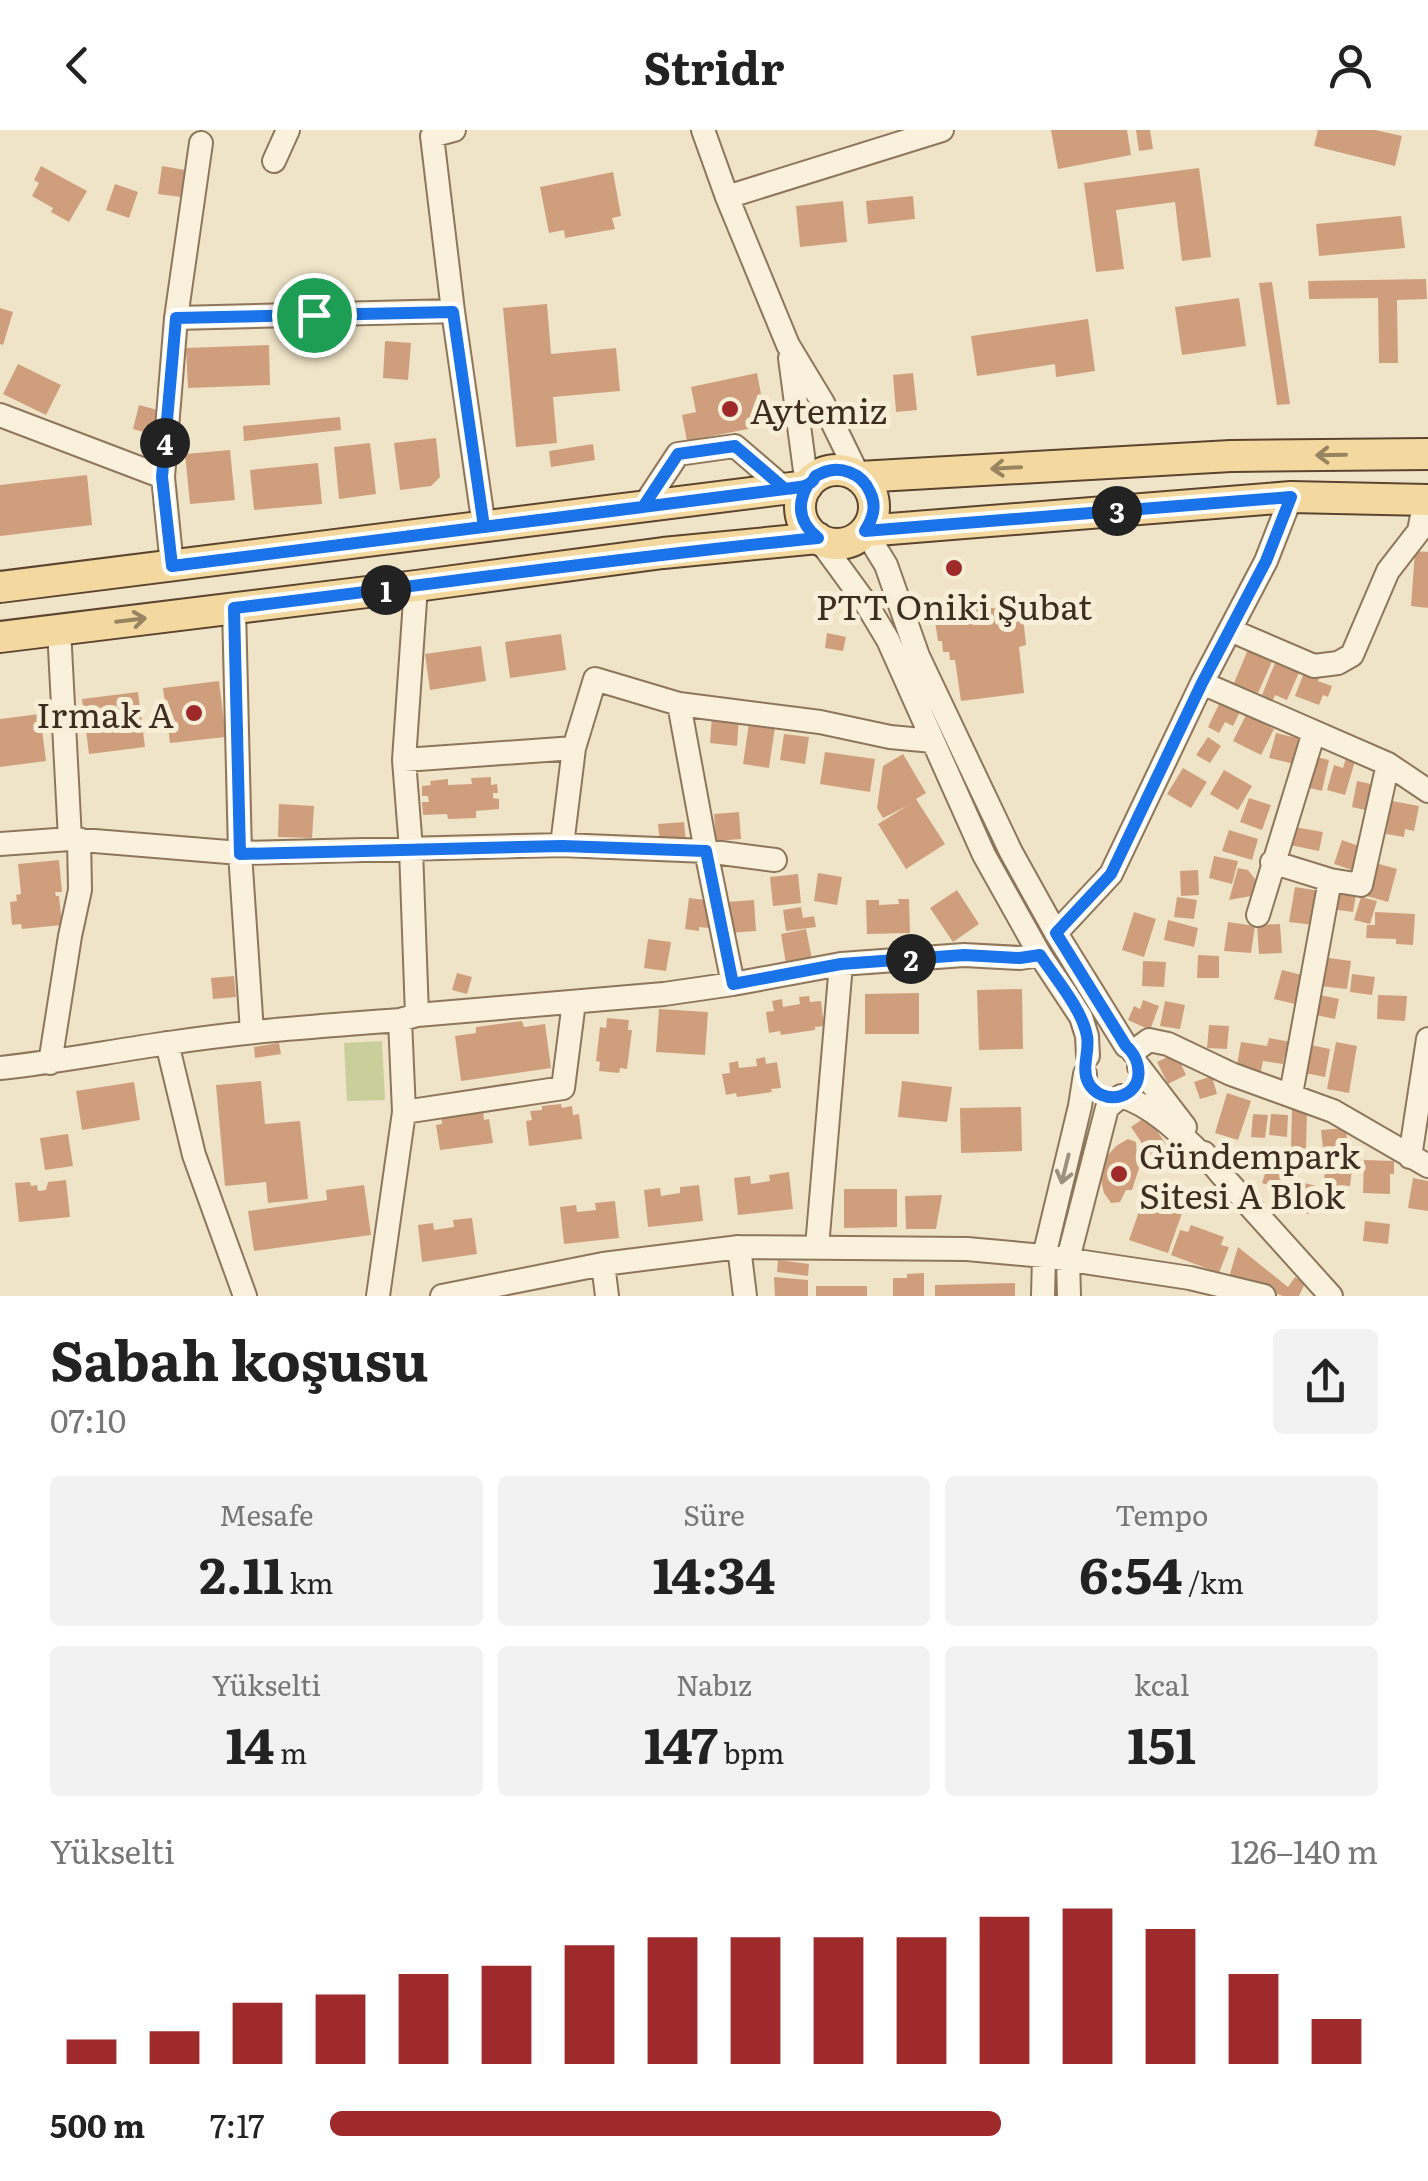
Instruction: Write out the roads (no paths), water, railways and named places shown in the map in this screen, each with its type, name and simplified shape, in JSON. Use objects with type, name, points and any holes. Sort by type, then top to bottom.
[{"type":"main road","points":[[859,477],[1231,456],[1428,454]]},
{"type":"main road","points":[[0,587],[796,487],[835,470],[848,471],[868,486],[873,498],[871,521],[865,531],[845,543],[833,544],[818,538],[800,514],[796,487]]},
{"type":"main road","points":[[865,531],[1291,497],[1427,500]]},
{"type":"main road","points":[[0,637],[663,553],[818,538]]},
{"type":"street","points":[[274,161],[288,130]]},
{"type":"street","points":[[702,130],[788,345],[859,477]]},
{"type":"street","points":[[727,198],[942,130]]},
{"type":"street","points":[[436,132],[453,312],[484,527]]},
{"type":"street","points":[[172,566],[162,477],[176,318],[201,144]]},
{"type":"street","points":[[176,318],[453,312]]},
{"type":"street","points":[[788,345],[796,487]]},
{"type":"street","points":[[0,415],[162,477]]},
{"type":"street","points":[[643,507],[678,454],[735,446],[796,487]]},
{"type":"street","points":[[1056,933],[1111,874],[1202,683],[1266,561],[1291,497]]},
{"type":"street","points":[[1230,630],[1314,666],[1338,664],[1352,655],[1388,571],[1419,531],[1427,500]]},
{"type":"street","points":[[865,531],[886,564],[926,674],[1011,852],[1056,933],[1133,1055],[1213,1164],[1331,1296]]},
{"type":"street","points":[[818,538],[867,604],[888,640],[984,855],[1040,955],[1081,1018],[1087,1036],[1080,1106],[1044,1256],[1043,1296]]},
{"type":"street","points":[[378,1296],[404,1112],[411,849],[404,760],[416,586]]},
{"type":"street","points":[[234,608],[240,854],[252,1032]]},
{"type":"street","points":[[50,1063],[80,890],[60,630]]},
{"type":"street","points":[[562,846],[574,748],[595,680],[679,704],[933,741]]},
{"type":"street","points":[[1202,683],[1388,764],[1428,791]]},
{"type":"street","points":[[679,704],[733,984]]},
{"type":"street","points":[[1258,915],[1314,732]]},
{"type":"street","points":[[404,760],[574,748]]},
{"type":"street","points":[[1272,862],[1361,885],[1388,764]]},
{"type":"street","points":[[0,844],[74,839],[240,854],[562,846],[706,851],[776,860]]},
{"type":"street","points":[[1291,1094],[1330,880]]},
{"type":"street","points":[[0,1068],[252,1032],[664,994],[841,964],[964,955],[1040,955]]},
{"type":"street","points":[[816,1247],[841,964]]},
{"type":"street","points":[[404,1112],[564,1088],[574,1002]]},
{"type":"street","points":[[1133,1055],[1149,1040],[1168,1044],[1231,1074],[1333,1112],[1419,1161],[1428,1040]]},
{"type":"street","points":[[168,1043],[194,1155],[244,1296]]},
{"type":"street","points":[[1133,1055],[1109,1043],[1094,1050],[1087,1065],[1094,1090],[1137,1101],[1213,1164]]},
{"type":"street","points":[[1068,1296],[1068,1259],[1107,1108],[1136,1084],[1133,1055]]},
{"type":"street","points":[[739,1246],[744,1296]]},
{"type":"street","points":[[442,1296],[603,1264],[739,1246],[967,1249],[1044,1256],[1190,1278],[1264,1296]]},
{"type":"street","points":[[603,1264],[608,1296]]},
{"type":"street","points":[[1154,1272],[1156,1296]]},
{"type":"place","name":"Aytemiz","points":[[730,409]]},
{"type":"place","name":"PTT Oniki Şubat","points":[[954,568]]},
{"type":"place","name":"Irmak A","points":[[194,713]]},
{"type":"place","name":"Gündempark Sitesi A Blok","points":[[1119,1174]]}]
